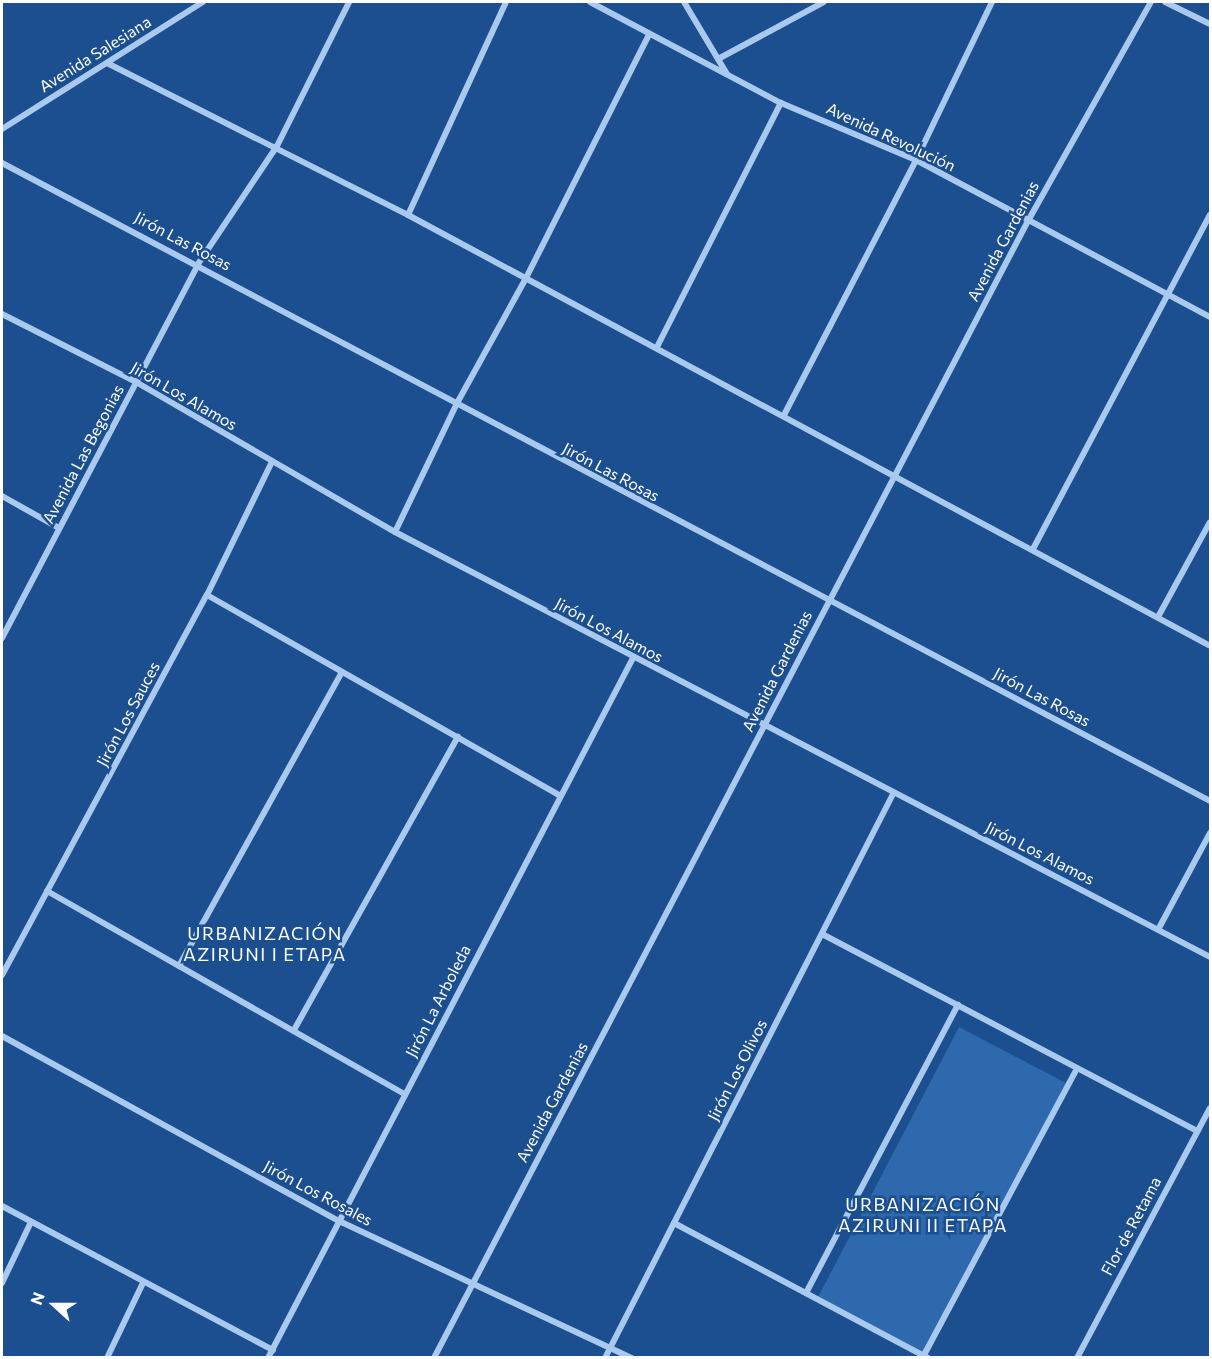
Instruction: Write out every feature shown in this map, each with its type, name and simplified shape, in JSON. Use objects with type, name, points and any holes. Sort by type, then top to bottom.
[{"type":"street","name":"Avenida Salesiana","points":[[2,129],[203,2]]},
{"type":"street","name":"Avenida Las Begonias","points":[[2,638],[198,264],[277,146],[349,2]]},
{"type":"street","points":[[408,215],[506,2]]},
{"type":"street","name":"Avenida Revolución","points":[[591,2],[780,103],[916,160],[1210,317]]},
{"type":"street","points":[[684,2],[727,74]]},
{"type":"street","points":[[718,59],[824,2]]},
{"type":"street","points":[[784,415],[916,160],[992,2]]},
{"type":"street","name":"Avenida Gardenias","points":[[434,1358],[1028,221],[1151,2]]},
{"type":"street","points":[[1165,2],[1210,24]]},
{"type":"street","points":[[395,532],[456,405],[525,280],[649,35]]},
{"type":"street","points":[[106,63],[277,146],[408,215],[525,280],[657,347],[895,474],[1210,646]]},
{"type":"street","points":[[657,347],[780,103]]},
{"type":"street","name":"Jirón Las Rosas","points":[[2,163],[198,264],[456,405],[1210,801]]},
{"type":"street","points":[[1033,549],[1210,215]]},
{"type":"street","name":"Jirón Los Alamos","points":[[2,314],[136,382],[271,464],[395,532],[633,658],[765,724],[893,794],[1159,928],[1210,957]]},
{"type":"street","name":"Jirón Los Sauces","points":[[2,975],[207,596],[271,464]]},
{"type":"street","points":[[2,496],[59,528]]},
{"type":"street","points":[[1158,617],[1210,522]]},
{"type":"street","points":[[207,596],[559,795]]},
{"type":"street","name":"Jirón La Arboleda","points":[[268,1358],[559,795],[633,658]]},
{"type":"street","points":[[179,966],[342,672]]},
{"type":"street","points":[[294,1030],[458,737]]},
{"type":"street","name":"Jirón Los Olivos","points":[[605,1358],[893,794]]},
{"type":"street","points":[[1159,928],[1210,833]]},
{"type":"street","points":[[47,891],[405,1094]]},
{"type":"street","points":[[822,934],[1197,1131]]},
{"type":"street","points":[[806,1293],[958,1005]]},
{"type":"street","name":"Jirón Los Rosales","points":[[2,1036],[339,1221],[631,1358]]},
{"type":"street","points":[[674,1223],[926,1356],[1077,1068]]},
{"type":"street","name":"Flor de Retama","points":[[1077,1358],[1210,1108]]},
{"type":"street","points":[[2,1206],[30,1224],[273,1350]]},
{"type":"street","points":[[2,1283],[30,1224]]},
{"type":"street","points":[[107,1358],[143,1283]]},
{"type":"shaded area","points":[[959,1027],[1066,1083],[924,1355],[817,1299]]},
{"type":"district","name":"URBANIZACIÓN AZIRUNI I ETAPA","points":[[265,944]]},
{"type":"district","name":"URBANIZACIÓN AZIRUNI II ETAPA","points":[[923,1215]]}]
